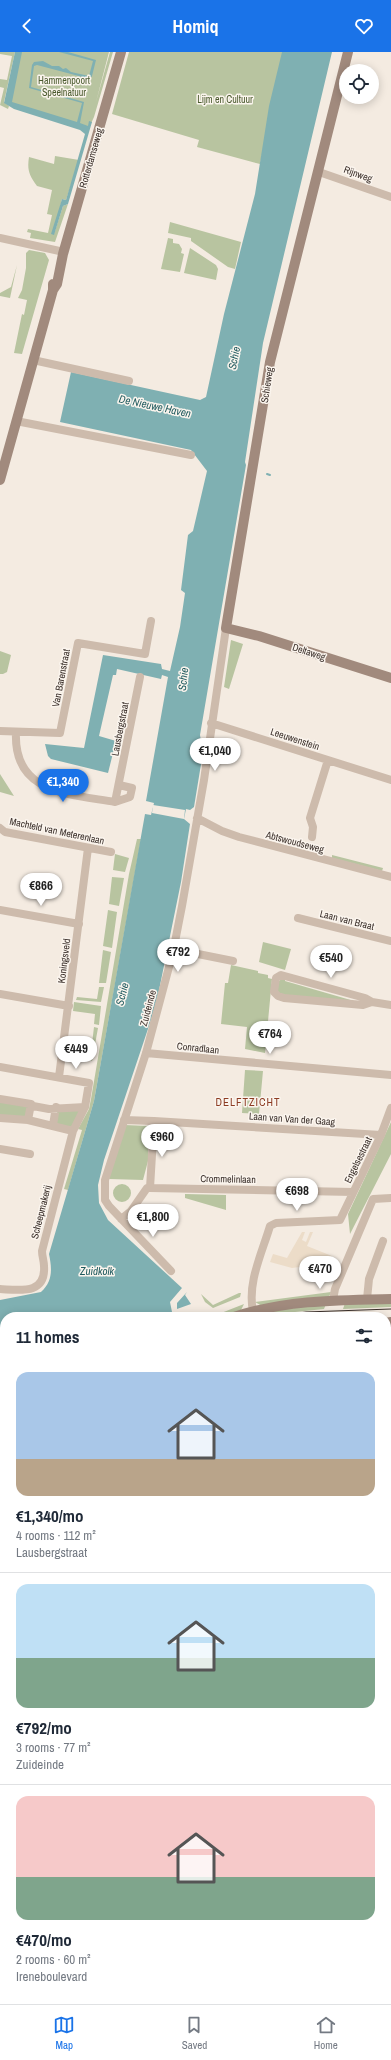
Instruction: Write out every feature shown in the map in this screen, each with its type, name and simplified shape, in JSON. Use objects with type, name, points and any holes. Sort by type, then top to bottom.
[{"type":"street","name":"Rotterdamseweg","points":[[0,480],[53,290],[57,284],[64,252],[121,52]]},
{"type":"street","name":"Schieweg","points":[[211,723],[270,362],[348,52]]},
{"type":"street","name":"Rijnweg","points":[[319,172],[391,197]]},
{"type":"street","points":[[0,238],[64,252]]},
{"type":"street","points":[[33,360],[129,381]]},
{"type":"street","points":[[16,421],[190,455]]},
{"type":"street","name":"Van Barenstraat","points":[[0,731],[60,733],[78,642],[145,654],[151,621]]},
{"type":"street","name":"Deltaweg","points":[[226,628],[259,636],[391,678]]},
{"type":"street","name":"Lausbergstraat","points":[[115,802],[140,677]]},
{"type":"street","name":"Leeuwenstein","points":[[211,723],[391,780]]},
{"type":"street","name":"Zuideinde","points":[[171,1271],[121,1219],[106,1200],[104,1187],[146,1053],[173,949],[197,818],[211,723]]},
{"type":"street","points":[[16,732],[18,756],[25,772],[36,783],[53,791],[115,802],[130,797],[132,788],[119,784]]},
{"type":"street","name":"Leeuwenstein","points":[[312,837],[313,827],[310,818],[328,760]]},
{"type":"street","name":"Abtswoudseweg","points":[[197,818],[222,831],[239,837],[391,877]]},
{"type":"street","name":"Machteld van Meterenlaan","points":[[0,828],[5,832],[111,852]]},
{"type":"street","name":"Koningsveld","points":[[59,1077],[88,848]]},
{"type":"street","points":[[0,910],[79,924]]},
{"type":"street","name":"Laan van Braat","points":[[298,918],[391,941]]},
{"type":"street","points":[[173,949],[233,961]]},
{"type":"street","points":[[372,1002],[363,1005],[284,998],[278,996],[274,992],[275,983],[281,975],[365,998],[372,1002],[391,1005]]},
{"type":"street","points":[[0,994],[69,1006]]},
{"type":"street","name":"Conradlaan","points":[[146,1053],[391,1075]]},
{"type":"street","points":[[0,1067],[59,1077]]},
{"type":"street","name":"Scheepmakerij","points":[[0,1289],[26,1290],[38,1286],[43,1278],[44,1265],[42,1251],[73,1131],[85,1107],[89,1083],[59,1077]]},
{"type":"street","points":[[0,1099],[32,1104],[49,1109],[56,1107],[85,1107]]},
{"type":"street","points":[[28,1120],[32,1104]]},
{"type":"street","points":[[51,1124],[56,1107]]},
{"type":"street","name":"Engelsestraat","points":[[253,1311],[251,1300],[252,1287],[272,1224],[340,1220],[381,1135],[391,1108]]},
{"type":"street","points":[[0,1118],[28,1120],[51,1124],[73,1131]]},
{"type":"street","name":"Laan van Van der Gaag","points":[[124,1120],[381,1135]]},
{"type":"street","points":[[121,1219],[131,1211],[147,1188],[150,1188],[154,1121]]},
{"type":"street","points":[[0,1149],[30,1154]]},
{"type":"street","name":"Crommelinlaan","points":[[150,1188],[353,1192]]},
{"type":"street","points":[[333,1300],[335,1289],[373,1199],[391,1198]]},
{"type":"street","points":[[367,1300],[369,1279],[383,1241]]},
{"type":"street","points":[[250,1312],[284,1305],[333,1300],[391,1299]]},
{"type":"street","points":[[391,1790],[391,1822]]},
{"type":"green space","points":[[0,52],[15,52],[4,102],[9,106],[8,109],[0,105],[4,88],[0,87],[0,79],[7,80],[12,56],[0,54]]},
{"type":"green space","name":"Hammenpoort Speelnatuur","points":[[18,52],[109,52],[96,102],[110,52],[113,52],[94,117],[88,130],[8,103]]},
{"type":"green space","name":"Lijm en Cultuur","points":[[129,52],[284,52],[260,164],[197,147],[199,140],[112,114]]},
{"type":"green space","points":[[55,156],[79,160],[66,200],[62,199],[54,234],[63,206],[68,204],[55,242],[30,238],[31,233],[27,232],[28,229],[48,233],[52,215],[47,214],[52,190],[37,186],[34,182],[30,175],[28,165],[29,157],[54,164]]},
{"type":"green space","points":[[170,222],[241,242],[235,269],[228,267],[191,241],[191,238],[168,233]]},
{"type":"green space","points":[[168,238],[173,239],[173,243],[179,244],[182,249],[181,253],[184,254],[180,272],[161,269]]},
{"type":"green space","points":[[190,248],[216,265],[218,269],[216,280],[184,273]]},
{"type":"green space","points":[[29,250],[45,253],[49,260],[22,354],[14,353],[22,314],[24,315],[27,300],[18,298],[22,290],[26,268],[26,253]]},
{"type":"green space","points":[[17,265],[10,298],[0,296],[0,293],[11,287]]},
{"type":"green space","points":[[231,640],[243,644],[229,689],[224,687]]},
{"type":"green space","points":[[0,651],[11,655],[7,672],[3,674],[0,674]]},
{"type":"green space","points":[[0,774],[14,796],[0,792]]},
{"type":"green space","points":[[137,839],[141,839],[94,1101],[68,1190],[64,1189],[82,1130],[78,1129],[89,1109],[91,1099],[129,874]]},
{"type":"green space","points":[[115,854],[129,858],[125,872],[113,870]]},
{"type":"green space","points":[[332,855],[383,868],[382,871],[332,858]]},
{"type":"green space","points":[[112,877],[124,878],[119,906],[109,904]]},
{"type":"green space","points":[[108,910],[117,912],[112,948],[103,946]]},
{"type":"green space","points":[[263,942],[291,949],[285,970],[259,962]]},
{"type":"green space","points":[[103,950],[111,952],[106,983],[99,983]]},
{"type":"green space","points":[[231,965],[258,971],[258,973],[268,975],[268,978],[272,979],[265,1053],[245,1049],[247,1027],[221,1024],[225,983],[228,983]]},
{"type":"green space","points":[[282,979],[361,1003],[279,995],[276,990],[277,982]]},
{"type":"green space","points":[[99,987],[104,987],[101,1002],[76,1000],[77,997],[97,999]]},
{"type":"green space","points":[[74,1002],[101,1006],[99,1025],[94,1024],[95,1014],[73,1011]]},
{"type":"green space","points":[[94,1027],[98,1028],[92,1061],[90,1060]]},
{"type":"green space","points":[[245,1070],[263,1071],[259,1114],[242,1113]]},
{"type":"green space","points":[[0,1101],[29,1106],[27,1118],[0,1116]]},
{"type":"green space","points":[[58,1108],[83,1109],[72,1129],[55,1125]]},
{"type":"green space","points":[[391,1122],[391,1154],[350,1234],[348,1214]]},
{"type":"green space","points":[[125,1125],[148,1126],[148,1161],[143,1180],[109,1179]]},
{"type":"green space","points":[[122,1184],[128,1187],[131,1193],[128,1199],[122,1202],[116,1199],[113,1193],[116,1187]]},
{"type":"green space","points":[[185,1194],[226,1195],[226,1210],[185,1198]]},
{"type":"green space","points":[[331,1292],[329,1297],[262,1306],[255,1302]]},
{"type":"green space","points":[[241,1293],[240,1297],[213,1308],[205,1302],[201,1294],[213,1305]]},
{"type":"green space","points":[[391,1302],[391,1307],[343,1309],[345,1303]]},
{"type":"green space","points":[[244,1304],[240,1312],[224,1312]]},
{"type":"green space","points":[[326,1304],[324,1309],[295,1312],[263,1312]]},
{"type":"shaded area","points":[[302,1232],[305,1232],[302,1240],[306,1242],[310,1232],[313,1232],[307,1246],[332,1256],[329,1263],[292,1268],[270,1262],[273,1254],[287,1258]]},
{"type":"water","points":[[15,52],[22,52],[12,102],[77,122],[82,103],[29,88],[32,65],[34,62],[43,61],[52,66],[59,66],[63,69],[66,68],[71,72],[89,76],[93,61],[59,52],[68,52],[96,60],[90,79],[37,65],[34,66],[31,87],[84,102],[80,123],[88,126],[89,121],[92,122],[68,204],[63,206],[54,235],[51,234],[62,199],[66,200],[85,134],[80,130],[14,109],[4,103]]},
{"type":"water","points":[[282,52],[332,52],[263,343],[245,462],[246,465],[200,735],[203,752],[194,807],[190,810],[186,809],[184,819],[190,824],[181,882],[156,1005],[104,1160],[98,1185],[99,1203],[108,1220],[182,1288],[170,1302],[172,1312],[0,1312],[0,1300],[41,1292],[48,1284],[50,1279],[51,1265],[49,1254],[94,1101],[145,814],[151,815],[154,803],[146,801],[168,677],[162,675],[161,679],[117,669],[116,675],[113,675],[99,736],[116,741],[108,773],[51,759],[48,756],[45,744],[84,748],[103,655],[161,664],[162,669],[170,671],[180,627],[185,593],[181,590],[188,535],[193,531],[207,471],[191,450],[60,422],[71,372],[200,400],[206,397],[224,314],[255,194],[269,106]]},
{"type":"water","points":[[187,1292],[185,1295],[191,1304],[177,1309],[177,1303]]},
{"type":"pier","points":[[153,805],[185,810],[184,819],[152,813]]},
{"type":"tram line","points":[[306,1312],[391,1309]]},
{"type":"district","name":"DELFTZICHT","points":[[248,1102]]},
{"type":"water label","name":"Schie","points":[[234,358]]},
{"type":"water label","name":"De Nieuwe Haven","points":[[155,406]]},
{"type":"water label","name":"Schie","points":[[183,679]]},
{"type":"water label","name":"Schie","points":[[122,994]]},
{"type":"water label","name":"Zuidkolk","points":[[97,1271]]}]
